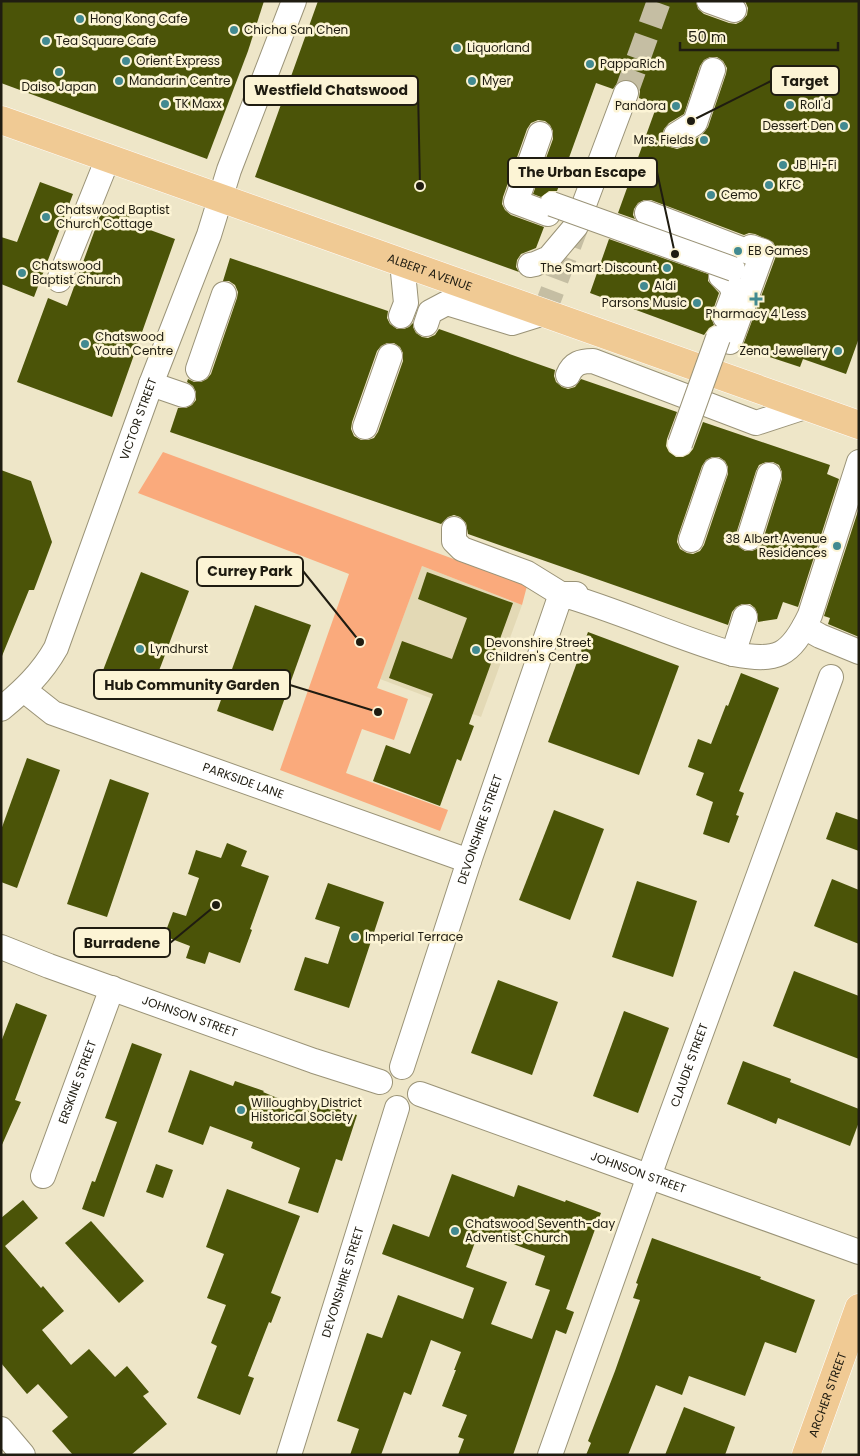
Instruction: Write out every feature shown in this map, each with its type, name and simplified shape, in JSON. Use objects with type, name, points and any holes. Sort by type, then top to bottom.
[{"type":"main road","name":"ALBERT AVENUE","points":[[1,120],[859,425]]},
{"type":"main road","name":"ARCHER STREET","points":[[806,1455],[859,1308]]},
{"type":"street","name":"VICTOR STREET","points":[[1,708],[24,690],[47,664],[56,648],[151,384],[209,234],[229,170],[294,1]]},
{"type":"street","points":[[709,1],[734,10]]},
{"type":"street","points":[[676,135],[695,123],[713,70]]},
{"type":"street","points":[[530,265],[549,258],[576,226],[626,94]]},
{"type":"street","points":[[540,134],[516,192],[550,209],[742,277],[747,294]]},
{"type":"street","points":[[59,280],[108,158]]},
{"type":"street","points":[[647,213],[756,253],[747,294],[724,340],[686,446]]},
{"type":"street","points":[[401,316],[406,303],[402,262]]},
{"type":"street","points":[[724,340],[734,293],[727,272]]},
{"type":"street","points":[[198,369],[224,294]]},
{"type":"street","points":[[426,324],[430,312],[447,302],[512,323],[544,313]]},
{"type":"street","points":[[365,427],[390,356]]},
{"type":"street","points":[[568,375],[571,368],[580,361],[593,361],[756,423],[808,406]]},
{"type":"street","points":[[151,384],[182,395]]},
{"type":"street","points":[[454,529],[454,541],[462,549],[527,573],[562,594],[593,603],[705,646],[757,658],[774,657],[792,644],[810,615],[859,462]]},
{"type":"street","points":[[691,540],[715,470]]},
{"type":"street","points":[[749,538],[769,476]]},
{"type":"street","points":[[562,594],[597,595],[638,604],[722,635],[730,634],[738,629],[744,617],[733,654]]},
{"type":"street","name":"DEVONSHIRE STREET","points":[[402,1067],[469,860],[562,594]]},
{"type":"street","points":[[804,627],[820,636],[859,652]]},
{"type":"street","name":"CLAUDE STREET","points":[[550,1455],[831,677]]},
{"type":"street","name":"PARKSIDE LANE","points":[[24,690],[53,713],[469,860]]},
{"type":"street","name":"JOHNSON STREET","points":[[1,947],[380,1082]]},
{"type":"street","name":"ERSKINE STREET","points":[[43,1176],[112,988]]},
{"type":"street","points":[[402,1067],[409,1069],[421,1084],[420,1094],[410,1106],[391,1107],[381,1096],[380,1082],[388,1070],[402,1067]]},
{"type":"street","name":"JOHNSON STREET","points":[[420,1094],[859,1252]]},
{"type":"street","name":"DEVONSHIRE STREET","points":[[289,1455],[397,1108]]},
{"type":"street","points":[[1,1429],[23,1455]]},
{"type":"shaded area","points":[[163,452],[527,586],[522,605],[422,566],[377,688],[408,699],[394,740],[362,729],[346,773],[448,810],[440,831],[280,770],[349,574],[138,493]]},
{"type":"shaded area","name":"Devonshire Street Children's Centre","points":[[422,566],[522,605],[481,717],[380,679]]},
{"type":"building","name":"Mandarin Centre","points":[[1,1],[264,1],[248,51],[207,159],[1,83]]},
{"type":"building","points":[[318,1],[696,1],[698,9],[704,14],[736,24],[747,15],[748,8],[745,1],[859,1],[859,338],[846,374],[803,359],[800,367],[742,348],[776,256],[776,248],[773,242],[755,234],[749,233],[744,235],[651,200],[644,200],[638,203],[634,209],[633,215],[635,219],[618,213],[657,105],[639,98],[640,91],[637,85],[630,80],[624,79],[618,82],[613,89],[596,83],[557,191],[549,191],[541,197],[533,194],[553,139],[553,131],[545,121],[538,120],[531,123],[527,129],[502,204],[511,215],[544,227],[536,248],[521,254],[517,260],[516,267],[519,272],[255,177]],"holes":[[[710,57],[717,57],[723,61],[727,68],[708,127],[702,135],[683,147],[677,149],[670,147],[664,142],[662,135],[664,129],[669,123],[684,114],[700,66],[704,60]]]},
{"type":"building","points":[[40,182],[73,194],[34,297],[1,284],[1,237],[17,242]]},
{"type":"building","name":"Chatswood Youth Centre","points":[[104,205],[130,214],[128,222],[175,239],[112,417],[17,382],[48,298],[67,306]]},
{"type":"building","points":[[609,239],[708,274],[708,281],[719,293],[712,313],[714,325],[704,335],[590,293]]},
{"type":"building","points":[[230,258],[388,311],[387,318],[390,324],[397,329],[404,329],[413,323],[416,333],[428,338],[435,335],[439,329],[555,370],[556,382],[562,387],[568,389],[575,387],[581,379],[677,412],[666,446],[669,452],[676,457],[683,457],[693,449],[703,422],[830,465],[827,474],[839,479],[798,607],[783,602],[777,619],[758,622],[755,608],[750,604],[742,604],[732,612],[728,625],[468,534],[466,523],[460,517],[454,515],[448,517],[441,524],[170,432],[178,408],[186,408],[196,400],[196,392],[193,386],[187,382],[188,379],[194,382],[201,382],[211,374],[238,292],[235,285],[229,281],[223,281]],"holes":[[[387,343],[394,343],[400,347],[403,353],[403,361],[378,432],[374,438],[361,440],[354,436],[351,429],[352,422],[377,351]],[[712,457],[719,457],[725,461],[728,467],[728,474],[704,545],[700,551],[693,554],[687,553],[680,549],[677,542],[678,536],[702,466],[706,460]],[[766,462],[773,462],[779,465],[782,479],[762,543],[759,548],[745,551],[739,547],[736,534],[759,465]]]},
{"type":"building","points":[[1,470],[31,481],[52,542],[34,590],[29,590],[2,656]]},
{"type":"building","points":[[859,508],[859,637],[828,624],[830,618],[824,616]]},
{"type":"building","name":"Lyndhurst","points":[[141,572],[189,591],[151,692],[102,673]]},
{"type":"building","points":[[427,572],[513,603],[469,724],[474,726],[461,761],[457,759],[440,806],[373,781],[386,745],[410,754],[433,694],[389,678],[402,641],[452,659],[467,618],[418,599]]},
{"type":"building","points":[[255,605],[311,625],[273,731],[217,711]]},
{"type":"building","points":[[588,632],[679,666],[639,775],[548,742]]},
{"type":"building","points":[[741,673],[779,688],[739,791],[744,793],[736,815],[739,816],[729,843],[703,834],[713,802],[696,795],[704,773],[688,767],[698,739],[711,744]]},
{"type":"building","points":[[27,758],[60,770],[17,888],[1,882],[1,830]]},
{"type":"building","points":[[110,779],[149,793],[107,917],[67,904]]},
{"type":"building","points":[[554,810],[604,829],[570,920],[519,900]]},
{"type":"building","points":[[836,812],[859,820],[859,851],[826,839]]},
{"type":"building","points":[[227,843],[247,851],[241,866],[269,876],[240,963],[209,952],[205,964],[186,958],[190,946],[164,936],[173,912],[186,916],[199,878],[188,874],[196,850],[221,858]]},
{"type":"building","points":[[832,879],[859,890],[859,944],[814,926]]},
{"type":"building","points":[[637,881],[697,901],[673,977],[612,957]]},
{"type":"building","name":"Imperial Terrace","points":[[328,883],[384,902],[349,1008],[294,990],[305,957],[328,964],[340,927],[315,919]]},
{"type":"building","points":[[794,971],[859,996],[859,1059],[773,1026]]},
{"type":"building","points":[[498,980],[558,1002],[532,1075],[471,1053]]},
{"type":"building","points":[[16,1003],[47,1015],[15,1100],[21,1102],[1,1147],[1,1042]]},
{"type":"building","points":[[624,1011],[669,1028],[638,1113],[593,1096]]},
{"type":"building","points":[[132,1043],[162,1054],[104,1217],[82,1209],[92,1181],[95,1182],[117,1122],[105,1118]]},
{"type":"building","points":[[743,1061],[791,1079],[790,1082],[859,1109],[859,1122],[850,1146],[778,1118],[776,1124],[727,1104]]},
{"type":"building","points":[[190,1070],[233,1086],[235,1081],[264,1091],[316,1114],[319,1103],[357,1115],[342,1161],[336,1159],[318,1213],[288,1203],[300,1168],[251,1148],[253,1142],[210,1126],[203,1145],[168,1132]]},
{"type":"building","points":[[156,1164],[173,1170],[163,1198],[146,1192]]},
{"type":"building","points":[[452,1174],[514,1197],[518,1185],[601,1213],[566,1309],[574,1312],[566,1334],[556,1330],[513,1455],[458,1455],[464,1439],[458,1437],[467,1415],[442,1406],[461,1352],[431,1340],[411,1395],[404,1392],[381,1455],[350,1455],[359,1429],[337,1421],[367,1333],[382,1338],[398,1295],[463,1319],[474,1288],[382,1254],[393,1224],[429,1237]],"holes":[[[479,1231],[545,1256],[535,1285],[550,1290],[532,1339],[491,1324],[507,1282],[466,1267]]]},
{"type":"building","points":[[227,1189],[300,1216],[271,1293],[281,1297],[248,1376],[254,1378],[240,1415],[197,1398],[217,1346],[211,1343],[226,1305],[207,1298],[224,1254],[206,1247]]},
{"type":"building","points":[[23,1200],[38,1218],[5,1246],[41,1288],[43,1286],[64,1311],[42,1330],[71,1365],[89,1349],[115,1377],[127,1366],[149,1392],[143,1396],[167,1424],[131,1455],[73,1455],[52,1431],[68,1417],[38,1384],[27,1394],[1,1363],[1,1218]]},
{"type":"building","points":[[91,1221],[144,1281],[119,1303],[65,1243]]},
{"type":"building","points":[[652,1238],[761,1277],[760,1279],[815,1300],[796,1353],[765,1342],[745,1396],[689,1376],[682,1395],[656,1385],[628,1455],[586,1455],[591,1443],[588,1441],[640,1300],[633,1298],[638,1284],[636,1283]]},
{"type":"building","points":[[684,1407],[735,1427],[725,1455],[665,1455]]},
{"type":"tunnel","points":[[626,93],[659,1]]},
{"type":"tunnel","points":[[544,313],[576,228]]},
{"type":"place","name":"Hong Kong Cafe","points":[[80,19]]},
{"type":"place","name":"Chicha San Chen","points":[[234,30]]},
{"type":"place","name":"Tea Square Cafe","points":[[46,41]]},
{"type":"place","name":"Liquorland","points":[[457,48]]},
{"type":"place","name":"Orient Express","points":[[126,61]]},
{"type":"place","name":"PappaRich","points":[[590,64]]},
{"type":"place","name":"Daiso Japan","points":[[59,72]]},
{"type":"place","name":"Mandarin Centre","points":[[119,81]]},
{"type":"place","name":"Myer","points":[[472,81]]},
{"type":"place","name":"TK Maxx","points":[[165,104]]},
{"type":"place","name":"Roll'd","points":[[790,105]]},
{"type":"place","name":"Pandora","points":[[676,106]]},
{"type":"place","name":"Target","points":[[691,121]]},
{"type":"place","name":"Dessert Den","points":[[844,126]]},
{"type":"place","name":"Mrs. Fields","points":[[704,140]]},
{"type":"place","name":"JB Hi-Fi","points":[[783,165]]},
{"type":"place","name":"KFC","points":[[769,185]]},
{"type":"place","name":"Westfield Chatswood","points":[[420,186]]},
{"type":"place","name":"Cemo","points":[[711,195]]},
{"type":"place","name":"Chatswood Baptist Church Cottage","points":[[46,217]]},
{"type":"place","name":"EB Games","points":[[738,251]]},
{"type":"place","name":"The Urban Escape","points":[[675,254]]},
{"type":"place","name":"The Smart Discount","points":[[667,268]]},
{"type":"place","name":"Chatswood Baptist Church","points":[[22,273]]},
{"type":"place","name":"Aldi","points":[[644,286]]},
{"type":"place","name":"Pharmacy 4 Less","points":[[756,299]]},
{"type":"place","name":"Parsons Music","points":[[697,303]]},
{"type":"place","name":"Chatswood Youth Centre","points":[[85,344]]},
{"type":"place","name":"Zena Jewellery","points":[[838,351]]},
{"type":"place","name":"38 Albert Avenue Residences","points":[[837,546]]},
{"type":"place","name":"Currey Park","points":[[360,642]]},
{"type":"place","name":"Lyndhurst","points":[[140,649]]},
{"type":"place","name":"Devonshire Street Children's Centre","points":[[476,650]]},
{"type":"place","name":"Hub Community Garden","points":[[378,712]]},
{"type":"place","name":"Burradene","points":[[216,905]]},
{"type":"place","name":"Imperial Terrace","points":[[355,937]]},
{"type":"place","name":"Willoughby District Historical Society","points":[[241,1110]]},
{"type":"place","name":"Chatswood Seventh-day Adventist Church","points":[[455,1231]]}]
